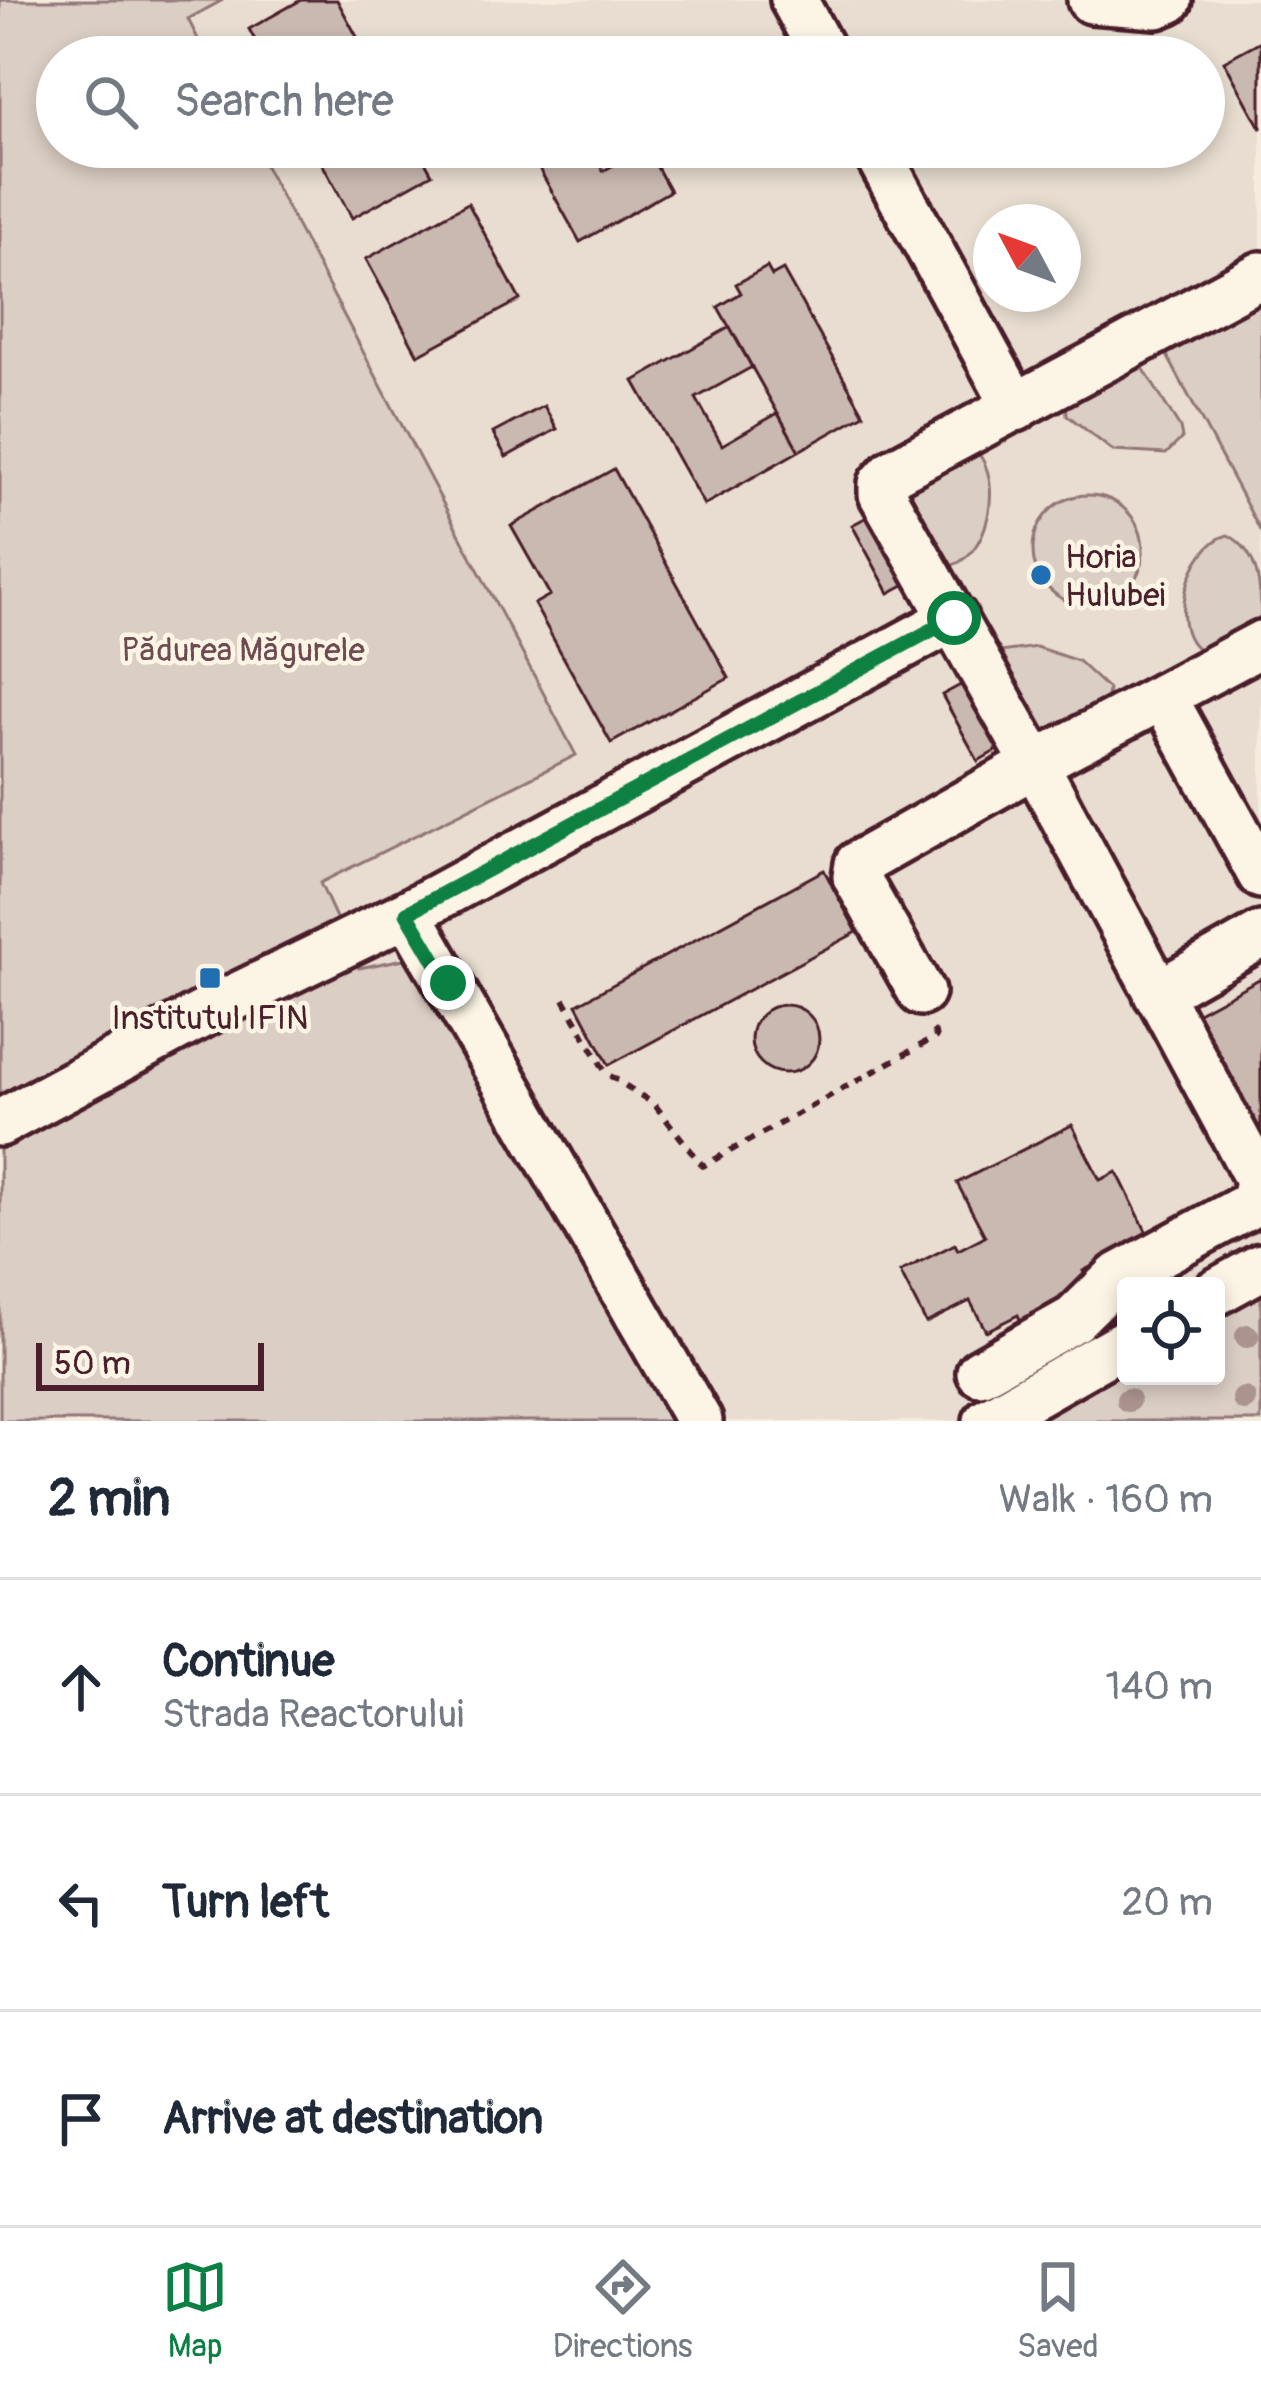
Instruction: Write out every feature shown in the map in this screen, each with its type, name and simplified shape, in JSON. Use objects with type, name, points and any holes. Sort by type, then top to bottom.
[{"type":"street","points":[[794,0],[814,36]]},
{"type":"street","points":[[1091,0],[1157,5],[1169,0]]},
{"type":"street","points":[[885,168],[1016,408]]},
{"type":"street","points":[[980,1372],[1074,1319],[1118,1276],[1253,1203],[1259,1178],[1035,764],[882,494],[882,484],[893,472],[1261,275]]},
{"type":"street","points":[[0,1123],[231,999],[407,913],[954,618]]},
{"type":"street","points":[[921,992],[856,877],[858,864],[1261,644]]},
{"type":"street","points":[[1163,696],[1261,875]]},
{"type":"street","points":[[407,913],[699,1421]]},
{"type":"street","points":[[1157,994],[1261,935]]},
{"type":"street","points":[[1225,1287],[1261,1267]]},
{"type":"street","points":[[987,1421],[1117,1347]]},
{"type":"path","points":[[564,999],[606,1073],[654,1104],[703,1166],[936,1037],[921,992]]},
{"type":"shaded area","points":[[223,0],[1261,0],[1261,1421],[697,1421],[404,959],[359,968],[319,882],[575,754],[266,168],[1225,168],[1225,36],[196,36],[187,19]]},
{"type":"green space","name":"Pădurea Măgurele","points":[[0,0],[223,0],[188,19],[196,36],[36,36],[36,168],[266,168],[576,755],[320,883],[359,968],[404,959],[697,1421],[0,1421]]},
{"type":"green space","points":[[1261,288],[1261,532],[1160,342]]},
{"type":"green space","points":[[1140,363],[1180,428],[1182,438],[1166,454],[1113,451],[1067,415],[1066,399]]},
{"type":"green space","points":[[977,452],[990,481],[988,518],[972,551],[945,567],[897,485]]},
{"type":"green space","points":[[1088,495],[1109,499],[1127,511],[1139,529],[1143,550],[1139,571],[1127,589],[1109,601],[1088,605],[1067,601],[1049,589],[1037,571],[1033,550],[1037,529],[1049,511],[1067,499]]},
{"type":"green space","points":[[1228,535],[1253,562],[1261,625],[1205,653],[1192,643],[1185,628],[1186,590],[1202,555]]},
{"type":"green space","points":[[1036,647],[1078,661],[1108,689],[1106,706],[1048,739],[993,667],[1001,652]]},
{"type":"green space","points":[[1261,1285],[1261,1421],[1023,1421],[1117,1364],[1117,1385],[1225,1385],[1225,1304]]},
{"type":"building","points":[[301,0],[337,0],[357,36],[253,36],[249,29]]},
{"type":"building","points":[[1261,41],[1261,129],[1225,63]]},
{"type":"building","points":[[325,168],[429,168],[432,174],[352,218]]},
{"type":"building","points":[[539,168],[657,168],[670,191],[580,242]]},
{"type":"building","points":[[468,203],[520,300],[418,355],[366,259]]},
{"type":"building","points":[[767,267],[772,276],[783,270],[864,414],[799,451],[718,307],[741,293],[736,284]]},
{"type":"building","points":[[730,327],[752,367],[696,398],[722,445],[778,413],[799,451],[704,505],[634,381]]},
{"type":"building","points":[[544,406],[557,429],[506,457],[493,433]]},
{"type":"building","points":[[614,469],[729,678],[611,743],[534,604],[550,595],[511,526]]},
{"type":"building","points":[[878,511],[915,579],[889,593],[852,525]]},
{"type":"building","points":[[970,680],[1006,745],[978,761],[942,695]]},
{"type":"building","points":[[824,870],[857,932],[609,1065],[577,1004]]},
{"type":"building","points":[[1261,978],[1261,1135],[1196,1013]]},
{"type":"building","points":[[785,1005],[809,1015],[819,1039],[809,1063],[785,1073],[761,1063],[751,1039],[761,1015]]},
{"type":"building","points":[[1072,1125],[1100,1180],[1117,1172],[1149,1237],[1083,1271],[1092,1289],[1027,1334],[1018,1315],[986,1331],[970,1301],[926,1323],[900,1272],[955,1244],[958,1250],[985,1236],[957,1183]]},
{"type":"place","name":"Horia Hulubei","points":[[1041,575]]},
{"type":"place","name":"Institutul IFIN","points":[[210,978]]},
{"type":"route","points":[[448,983],[407,913],[954,618]]}]
